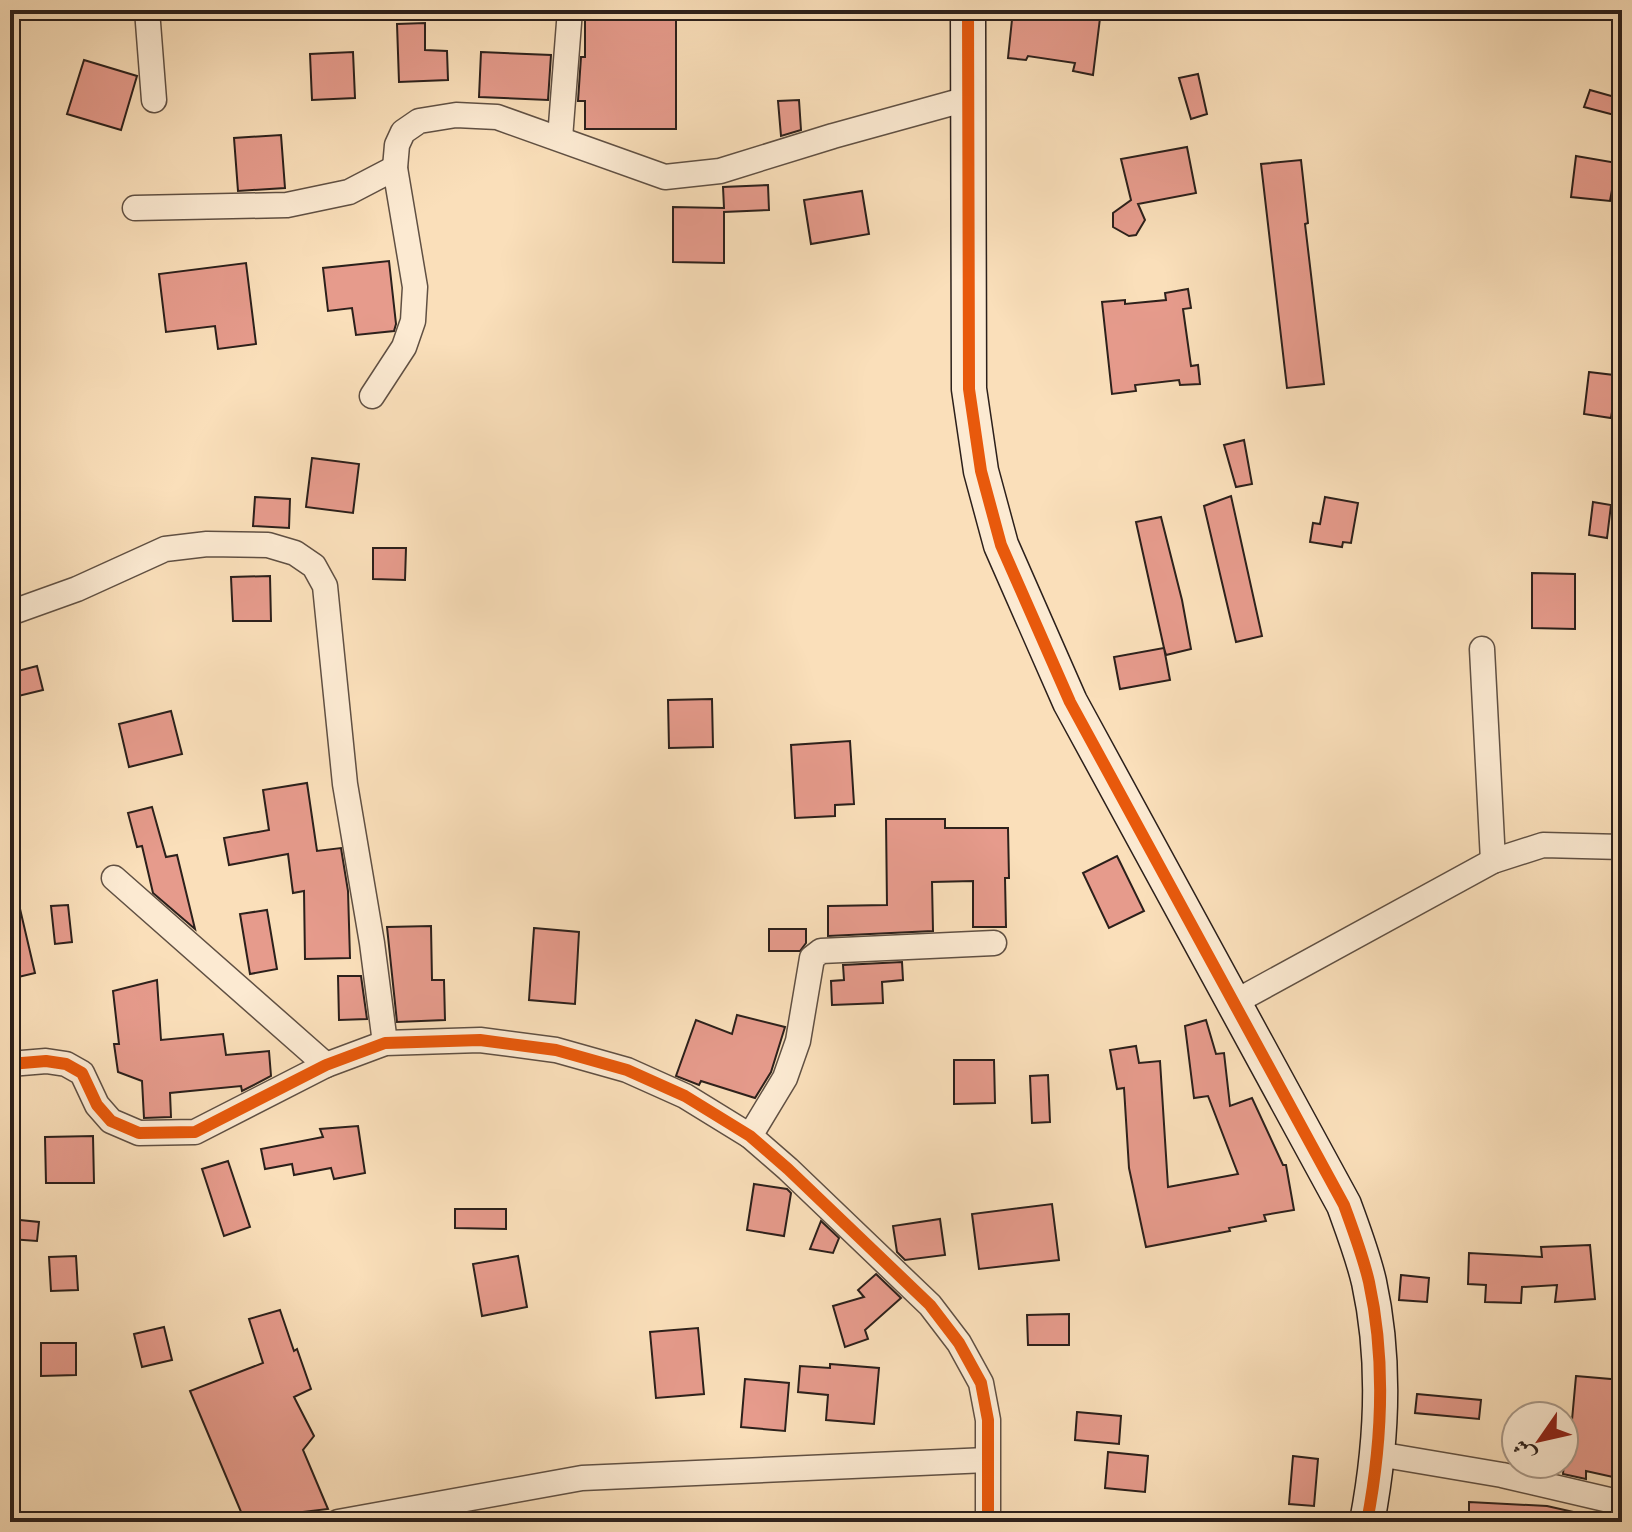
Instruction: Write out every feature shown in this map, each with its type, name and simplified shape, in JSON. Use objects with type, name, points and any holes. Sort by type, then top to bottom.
[{"type":"street","points":[[147,10],[154,100]]},
{"type":"street","points":[[560,138],[570,10]]},
{"type":"street","points":[[968,10],[969,389],[981,471],[1001,545],[1070,702],[1344,1205],[1368,1280],[1379,1346],[1378,1454],[1367,1522]]},
{"type":"street","points":[[372,396],[404,347],[413,321],[415,287],[395,168],[397,145],[403,132],[419,121],[456,115],[497,117],[665,177],[720,171],[967,99]]},
{"type":"street","points":[[135,208],[287,205],[349,192],[395,168]]},
{"type":"street","points":[[10,613],[77,589],[165,549],[207,544],[268,545],[295,553],[314,566],[325,586],[345,784],[372,943],[385,1043]]},
{"type":"street","points":[[1482,649],[1493,861]]},
{"type":"street","points":[[1235,1002],[1493,861],[1543,845],[1622,847]]},
{"type":"street","points":[[114,878],[326,1065]]},
{"type":"street","points":[[750,1136],[785,1078],[798,1041],[815,954],[821,951],[994,943]]},
{"type":"street","points":[[10,1064],[46,1061],[66,1064],[82,1073],[97,1105],[111,1121],[139,1133],[175,1135],[195,1132],[326,1065],[385,1043],[480,1040],[556,1050],[627,1070],[685,1096],[750,1136],[907,1282],[930,1305],[959,1343],[981,1383],[988,1420],[988,1522]]},
{"type":"street","points":[[1378,1454],[1502,1475],[1622,1503]]},
{"type":"street","points":[[338,1522],[582,1478],[987,1460]]},
{"type":"building","points":[[585,10],[676,10],[676,129],[585,129],[585,101],[578,101],[581,57],[585,57]]},
{"type":"building","points":[[1013,10],[1101,10],[1093,75],[1073,71],[1075,63],[1028,56],[1026,60],[1008,58]]},
{"type":"building","points":[[425,23],[425,50],[447,51],[448,80],[399,82],[397,24]]},
{"type":"building","points":[[353,52],[355,98],[312,100],[310,54]]},
{"type":"building","points":[[481,52],[551,55],[548,100],[479,97]]},
{"type":"building","points":[[84,60],[137,76],[121,130],[67,114]]},
{"type":"building","points":[[1198,74],[1207,114],[1191,119],[1179,78]]},
{"type":"building","points":[[1590,90],[1622,99],[1622,117],[1584,107]]},
{"type":"building","points":[[799,100],[801,130],[781,136],[778,101]]},
{"type":"building","points":[[281,135],[285,188],[238,191],[234,138]]},
{"type":"building","points":[[1187,147],[1196,193],[1138,204],[1145,220],[1136,235],[1129,236],[1113,227],[1113,213],[1131,200],[1121,159]]},
{"type":"building","points":[[1576,156],[1617,163],[1610,201],[1571,197]]},
{"type":"building","points":[[1301,160],[1308,223],[1305,224],[1324,384],[1287,388],[1261,164]]},
{"type":"building","points":[[768,185],[769,210],[724,212],[724,263],[673,262],[673,207],[724,208],[723,187]]},
{"type":"building","points":[[862,191],[869,234],[811,244],[804,200]]},
{"type":"building","points":[[389,261],[396,324],[394,331],[356,335],[352,308],[328,311],[323,268]]},
{"type":"building","points":[[246,263],[256,344],[218,349],[215,326],[166,332],[159,274]]},
{"type":"building","points":[[1188,289],[1191,308],[1183,309],[1191,366],[1198,365],[1200,384],[1180,385],[1179,380],[1135,385],[1136,391],[1112,394],[1102,302],[1125,300],[1125,304],[1166,300],[1165,293]]},
{"type":"building","points":[[1589,372],[1622,376],[1621,414],[1612,412],[1611,418],[1584,414]]},
{"type":"building","points":[[1244,440],[1252,484],[1236,487],[1224,445]]},
{"type":"building","points":[[312,458],[359,464],[353,513],[306,507]]},
{"type":"building","points":[[1231,496],[1262,636],[1236,642],[1204,506]]},
{"type":"building","points":[[255,497],[290,499],[289,528],[253,526]]},
{"type":"building","points":[[1325,497],[1358,503],[1351,543],[1343,542],[1342,547],[1310,542],[1313,523],[1320,524]]},
{"type":"building","points":[[1593,502],[1611,505],[1607,538],[1589,535]]},
{"type":"building","points":[[1161,517],[1191,649],[1166,655],[1136,522]]},
{"type":"building","points":[[373,548],[406,548],[405,580],[373,579]]},
{"type":"building","points":[[1532,573],[1575,574],[1575,629],[1532,628]]},
{"type":"building","points":[[270,576],[271,621],[233,621],[231,577]]},
{"type":"building","points":[[1164,648],[1170,680],[1120,689],[1114,657]]},
{"type":"building","points":[[37,666],[43,690],[10,698],[10,673]]},
{"type":"building","points":[[712,699],[713,747],[669,748],[668,700]]},
{"type":"building","points":[[171,711],[182,754],[129,767],[119,724]]},
{"type":"building","points":[[850,741],[854,804],[835,805],[835,816],[795,818],[791,745]]},
{"type":"building","points":[[307,783],[317,851],[341,848],[348,891],[350,958],[305,959],[304,891],[293,893],[288,854],[229,865],[224,838],[269,830],[263,790]]},
{"type":"building","points":[[152,807],[166,857],[177,855],[195,929],[153,893],[142,846],[137,847],[128,813]]},
{"type":"building","points":[[886,819],[945,819],[945,828],[1008,828],[1006,927],[973,927],[973,881],[932,882],[933,931],[828,936],[828,906],[887,905]]},
{"type":"building","points":[[1117,856],[1144,911],[1109,928],[1083,873]]},
{"type":"building","points":[[10,896],[17,896],[35,973],[10,979]]},
{"type":"building","points":[[68,905],[72,942],[55,944],[51,906]]},
{"type":"building","points":[[267,910],[277,969],[250,974],[240,914]]},
{"type":"building","points":[[431,926],[432,980],[444,980],[445,1020],[397,1022],[387,927]]},
{"type":"building","points":[[534,928],[579,932],[575,1004],[529,1000]]},
{"type":"building","points":[[769,929],[806,929],[806,943],[800,951],[769,951]]},
{"type":"building","points":[[902,962],[903,980],[882,982],[883,1003],[832,1005],[831,981],[844,980],[843,965]]},
{"type":"building","points":[[338,976],[361,976],[367,1019],[339,1020]]},
{"type":"building","points":[[157,980],[161,1040],[223,1034],[226,1055],[269,1051],[271,1076],[242,1091],[241,1086],[170,1093],[171,1117],[144,1118],[142,1081],[118,1072],[114,1044],[119,1044],[113,991]]},
{"type":"building","points":[[737,1015],[785,1027],[771,1072],[755,1098],[701,1081],[699,1085],[676,1076],[696,1020],[732,1034]]},
{"type":"building","points":[[1206,1020],[1216,1054],[1224,1053],[1230,1106],[1252,1098],[1283,1165],[1286,1165],[1294,1210],[1264,1215],[1266,1221],[1229,1228],[1230,1231],[1146,1247],[1129,1168],[1124,1088],[1117,1089],[1110,1050],[1136,1046],[1139,1063],[1160,1061],[1168,1187],[1238,1174],[1208,1096],[1194,1098],[1185,1026]]},
{"type":"building","points":[[954,1060],[994,1060],[995,1103],[954,1104]]},
{"type":"building","points":[[1048,1075],[1050,1122],[1032,1123],[1030,1076]]},
{"type":"building","points":[[358,1126],[365,1173],[334,1179],[331,1168],[294,1175],[292,1164],[265,1169],[261,1149],[323,1137],[320,1129]]},
{"type":"building","points":[[93,1136],[94,1183],[46,1183],[45,1137]]},
{"type":"building","points":[[228,1161],[250,1227],[224,1236],[202,1169]]},
{"type":"building","points":[[754,1184],[787,1189],[791,1193],[784,1236],[747,1230]]},
{"type":"building","points":[[1052,1204],[1059,1260],[979,1269],[972,1214]]},
{"type":"building","points":[[455,1209],[506,1209],[506,1229],[455,1228]]},
{"type":"building","points":[[10,1219],[39,1222],[37,1241],[10,1239]]},
{"type":"building","points":[[940,1219],[945,1255],[905,1260],[897,1252],[893,1226]]},
{"type":"building","points":[[821,1221],[839,1238],[833,1253],[810,1249]]},
{"type":"building","points":[[1590,1245],[1595,1299],[1555,1302],[1557,1285],[1522,1287],[1521,1303],[1485,1302],[1486,1285],[1468,1284],[1469,1253],[1542,1257],[1541,1247]]},
{"type":"building","points":[[76,1256],[78,1290],[51,1291],[49,1257]]},
{"type":"building","points":[[518,1256],[527,1307],[482,1316],[473,1264]]},
{"type":"building","points":[[876,1274],[901,1298],[865,1330],[868,1339],[845,1347],[833,1306],[864,1297],[858,1290]]},
{"type":"building","points":[[1401,1275],[1429,1278],[1427,1302],[1399,1300]]},
{"type":"building","points":[[280,1310],[311,1389],[294,1397],[314,1436],[303,1450],[328,1509],[244,1519],[190,1391],[263,1363],[249,1319]]},
{"type":"building","points":[[1069,1314],[1069,1345],[1028,1345],[1027,1315]]},
{"type":"building","points":[[164,1327],[172,1360],[142,1367],[134,1334]]},
{"type":"building","points":[[698,1328],[704,1394],[656,1398],[650,1332]]},
{"type":"building","points":[[41,1343],[76,1343],[76,1375],[41,1376]]},
{"type":"building","points":[[830,1364],[879,1368],[874,1424],[826,1420],[828,1395],[798,1392],[800,1366],[830,1368]]},
{"type":"building","points":[[1576,1376],[1622,1380],[1622,1479],[1586,1471],[1586,1479],[1580,1478],[1580,1400],[1574,1400]]},
{"type":"building","points":[[745,1379],[789,1383],[785,1431],[741,1427]]},
{"type":"building","points":[[1417,1394],[1481,1400],[1479,1419],[1415,1413]]},
{"type":"building","points":[[1077,1412],[1121,1416],[1119,1444],[1075,1440]]},
{"type":"building","points":[[1108,1452],[1148,1456],[1145,1492],[1105,1488]]},
{"type":"building","points":[[1293,1456],[1318,1459],[1314,1506],[1289,1504]]},
{"type":"building","points":[[1469,1502],[1547,1506],[1587,1515],[1586,1522],[1469,1522]]},
{"type":"cycle path","points":[[968,10],[969,389],[981,471],[1001,545],[1070,702],[1344,1205],[1358,1243],[1374,1311],[1380,1371],[1379,1432],[1367,1522]]},
{"type":"cycle path","points":[[10,1064],[46,1061],[66,1064],[82,1073],[97,1105],[111,1121],[139,1133],[195,1132],[326,1065],[385,1043],[480,1040],[556,1050],[627,1070],[685,1096],[750,1136],[788,1169],[930,1305],[959,1343],[981,1383],[988,1420],[988,1522]]}]
